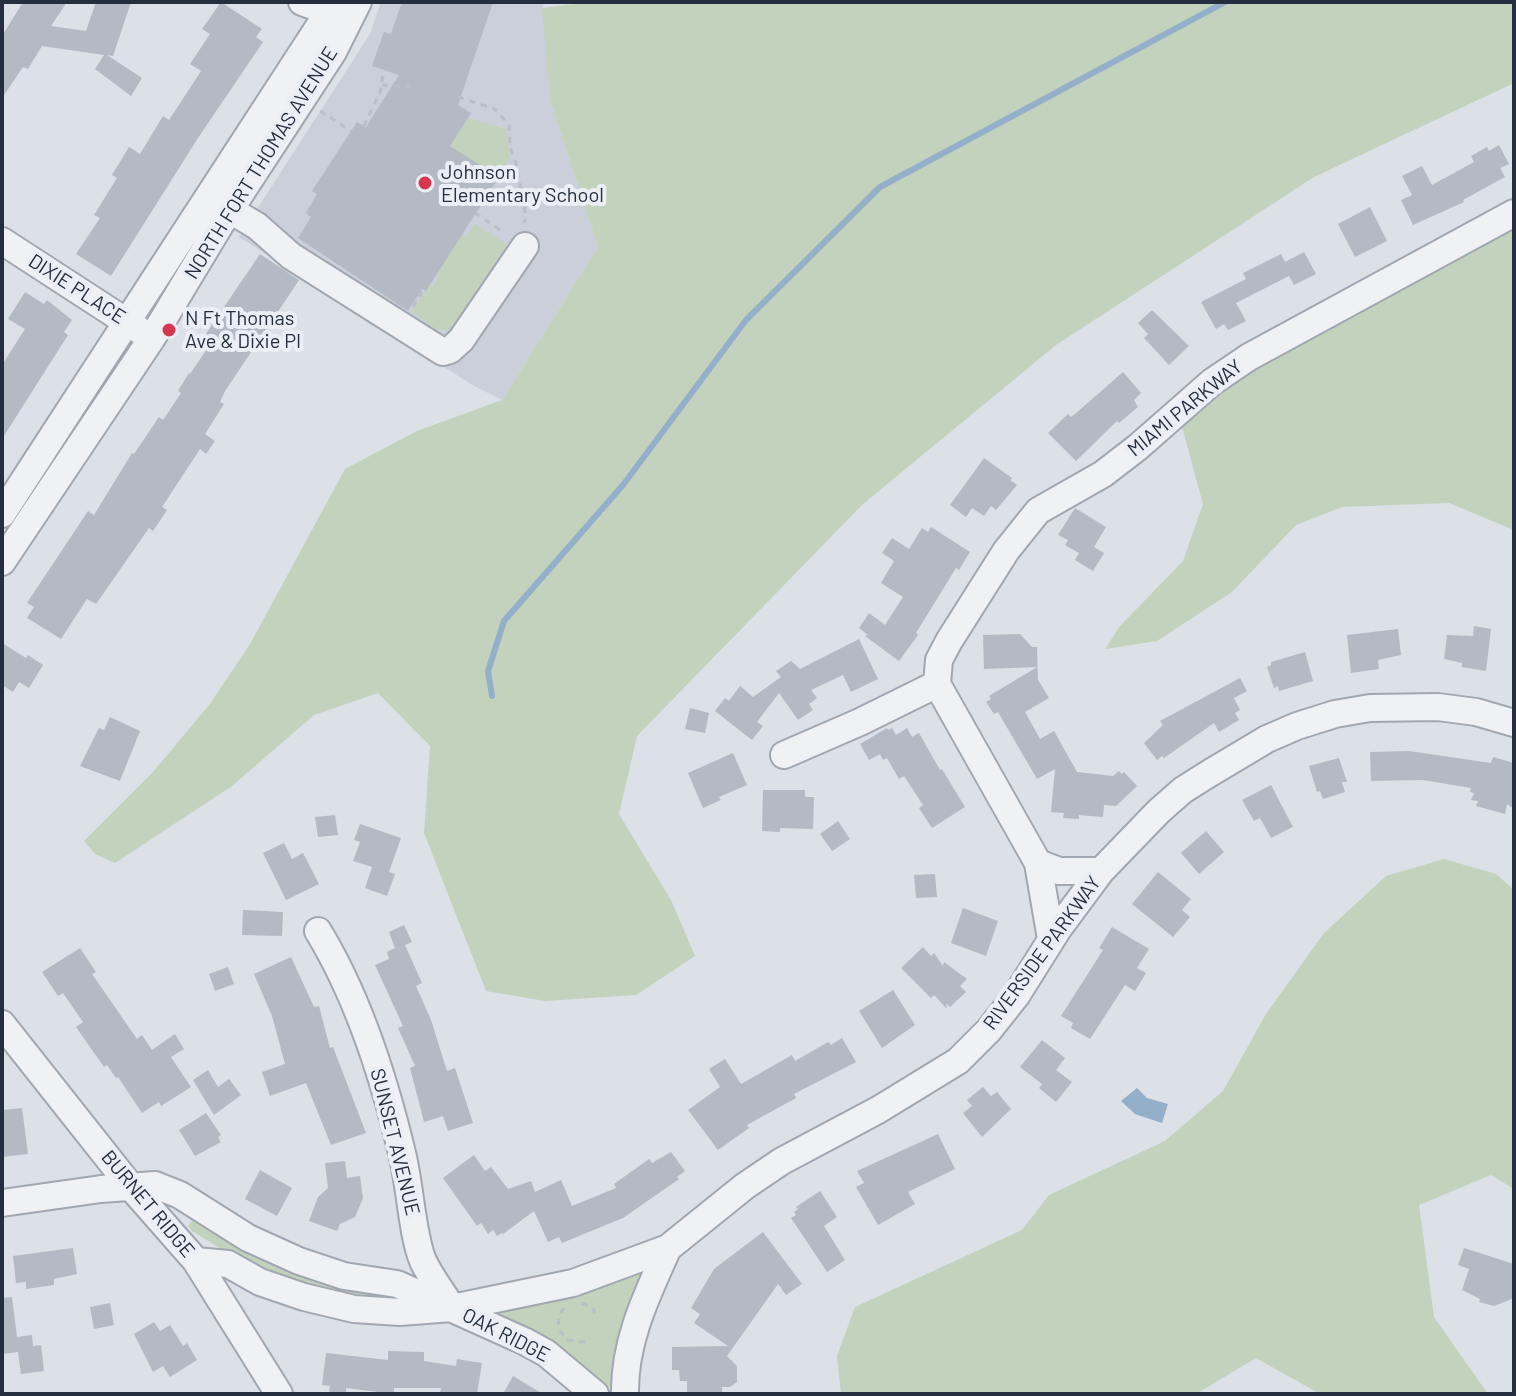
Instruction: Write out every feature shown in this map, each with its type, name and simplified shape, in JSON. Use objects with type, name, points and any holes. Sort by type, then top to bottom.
[{"type":"street","points":[[302,2],[343,9]]},
{"type":"street","name":"NORTH FORT THOMAS AVENUE","points":[[2,562],[152,338],[230,210],[304,99],[343,9]]},
{"type":"street","name":"NORTH FORT THOMAS AVENUE","points":[[2,514],[127,322],[343,9]]},
{"type":"street","points":[[230,210],[257,226],[291,256],[443,352],[461,340],[520,243]]},
{"type":"street","name":"MIAMI PARKWAY","points":[[937,684],[939,660],[949,641],[1006,551],[1038,511],[1103,474],[1212,382],[1249,357],[1514,213]]},
{"type":"street","name":"DIXIE PLACE","points":[[2,241],[152,338]]},
{"type":"street","points":[[784,755],[937,684],[1038,863],[1051,939]]},
{"type":"street","name":"RIVERSIDE PARKWAY","points":[[196,1261],[228,1264],[260,1282],[304,1297],[354,1309],[400,1312],[452,1308],[573,1283],[668,1248],[745,1186],[782,1161],[878,1110],[958,1061],[989,1030],[1016,996],[1051,939],[1101,871],[1126,842],[1183,790],[1267,739],[1297,726],[1359,709],[1409,706],[1476,712],[1513,722]]},
{"type":"street","points":[[1038,863],[1059,871],[1101,871]]},
{"type":"street","name":"SUNSET AVENUE","points":[[318,931],[362,1025],[387,1095],[403,1156],[423,1260],[452,1308]]},
{"type":"street","name":"BURNET RIDGE","points":[[2,1024],[131,1187],[196,1261],[279,1394]]},
{"type":"street","points":[[2,1203],[155,1185],[177,1193],[248,1238],[299,1261],[344,1276],[397,1284],[452,1308]]},
{"type":"street","points":[[625,1394],[627,1362],[636,1324],[668,1248]]},
{"type":"street","name":"OAK RIDGE","points":[[452,1308],[546,1353],[595,1394]]},
{"type":"path","points":[[364,126],[374,108],[384,70]]},
{"type":"path","points":[[382,85],[410,87]]},
{"type":"path","points":[[458,97],[495,109],[509,125],[510,147],[526,217],[520,243],[475,213]]},
{"type":"path","points":[[316,108],[351,131]]},
{"type":"path","points":[[411,308],[423,290]]},
{"type":"path","points":[[568,1339],[559,1329],[560,1313],[572,1303],[586,1304],[595,1313]]},
{"type":"shaded area","name":"Johnson Elementary School","points":[[381,2],[543,2],[550,100],[598,247],[502,400],[474,386],[239,237],[370,34]]},
{"type":"green space","points":[[590,2],[1514,2],[1514,83],[1314,177],[1056,345],[863,504],[637,736],[619,814],[671,900],[695,956],[636,995],[545,1001],[486,991],[424,833],[430,746],[378,693],[314,715],[232,786],[115,863],[95,854],[84,841],[153,772],[209,705],[249,646],[345,469],[417,431],[502,400],[598,247],[550,100],[542,8]]},
{"type":"green space","points":[[468,118],[506,129],[510,157],[499,177],[450,146]]},
{"type":"green space","points":[[1514,223],[1514,530],[1449,503],[1342,507],[1296,525],[1232,592],[1157,641],[1105,649],[1120,626],[1183,561],[1203,504],[1182,427],[1248,370]]},
{"type":"green space","points":[[475,224],[507,244],[450,331],[436,329],[412,312],[428,287],[433,286],[440,276],[437,273],[462,234],[467,237]]},
{"type":"green space","points":[[1444,859],[1496,874],[1514,890],[1514,1189],[1491,1175],[1419,1205],[1434,1317],[1488,1394],[1320,1394],[1256,1358],[1196,1394],[841,1394],[837,1356],[855,1307],[1022,1230],[1049,1195],[1165,1141],[1223,1091],[1266,1014],[1324,933],[1386,876]]},
{"type":"green space","points":[[192,1221],[197,1221],[259,1258],[300,1274],[386,1294],[389,1299],[387,1302],[314,1291],[234,1257],[192,1231],[188,1226]]},
{"type":"green space","points":[[644,1270],[616,1382],[612,1387],[604,1387],[537,1336],[491,1314],[492,1306]]},
{"type":"water","points":[[1137,1088],[1147,1098],[1168,1104],[1162,1123],[1135,1114],[1121,1101]]},
{"type":"building","points":[[23,2],[67,2],[51,26],[86,31],[96,2],[131,2],[113,56],[107,55],[142,78],[131,96],[95,69],[104,55],[42,46],[28,69],[23,67],[2,98],[2,36]]},
{"type":"building","points":[[221,2],[262,29],[256,37],[263,42],[111,276],[76,254],[100,218],[94,215],[117,178],[112,175],[129,147],[140,154],[163,116],[169,120],[201,71],[190,64],[210,34],[202,29]]},
{"type":"building","points":[[402,2],[493,2],[458,105],[471,113],[450,146],[499,177],[426,291],[422,289],[408,311],[298,238],[311,217],[306,213],[317,194],[312,191],[357,122],[366,127],[399,75],[372,66],[384,32],[391,34]]},
{"type":"building","points":[[1499,145],[1509,164],[1500,168],[1505,177],[1464,202],[1413,225],[1401,200],[1412,195],[1402,176],[1422,166],[1432,185],[1474,162],[1471,156],[1487,147],[1489,151]]},
{"type":"building","points":[[1370,207],[1387,241],[1355,257],[1338,224]]},
{"type":"building","points":[[1304,252],[1316,274],[1294,285],[1289,276],[1236,303],[1246,321],[1228,330],[1224,324],[1216,329],[1201,302],[1246,279],[1243,273],[1281,254],[1285,262]]},
{"type":"building","points":[[260,254],[299,280],[225,391],[220,402],[224,404],[205,434],[215,441],[206,454],[200,449],[162,507],[167,510],[153,531],[149,528],[96,604],[87,599],[61,639],[27,618],[34,607],[27,603],[88,511],[94,515],[132,453],[159,417],[163,420],[181,393],[178,391],[189,373],[207,349],[199,344]]},
{"type":"building","points":[[25,292],[44,304],[47,300],[72,320],[64,332],[68,335],[2,439],[2,365],[25,329],[8,319]]},
{"type":"building","points":[[1152,310],[1189,346],[1169,365],[1144,338],[1148,334],[1138,323]]},
{"type":"building","points":[[1123,372],[1141,393],[1134,400],[1138,407],[1119,423],[1117,421],[1076,461],[1048,433]]},
{"type":"building","points":[[984,458],[1017,485],[996,510],[991,506],[984,516],[972,508],[966,517],[950,505]]},
{"type":"building","points":[[1075,508],[1106,527],[1094,547],[1104,553],[1093,571],[1075,560],[1079,553],[1065,545],[1068,540],[1058,535]]},
{"type":"building","points":[[931,527],[970,552],[959,570],[956,568],[916,633],[918,635],[899,661],[859,628],[869,613],[885,625],[903,597],[881,583],[894,561],[882,553],[892,538],[909,549],[922,528],[928,532]]},
{"type":"building","points":[[1474,626],[1491,629],[1486,671],[1462,667],[1462,663],[1444,659],[1447,635],[1473,636]]},
{"type":"building","points":[[1398,629],[1401,655],[1378,660],[1379,669],[1351,673],[1347,635]]},
{"type":"building","points":[[1020,634],[1032,647],[1037,647],[1038,680],[1049,698],[1025,712],[1040,739],[1054,731],[1077,772],[1113,776],[1119,771],[1124,772],[1137,786],[1116,806],[1104,805],[1103,817],[1079,815],[1079,819],[1063,818],[1064,813],[1051,812],[1055,769],[1037,779],[998,712],[994,714],[986,702],[991,699],[989,696],[1037,667],[984,669],[983,635]]},
{"type":"building","points":[[859,639],[878,679],[851,692],[843,675],[811,690],[817,698],[809,704],[813,710],[798,720],[779,693],[757,722],[763,726],[752,740],[715,711],[725,698],[729,701],[740,686],[753,697],[781,677],[776,671],[791,661],[800,669]]},
{"type":"building","points":[[2,643],[43,665],[29,688],[19,682],[13,692],[2,685]]},
{"type":"building","points":[[1305,652],[1313,681],[1279,691],[1278,686],[1274,688],[1267,667],[1271,662]]},
{"type":"building","points":[[1240,678],[1247,691],[1234,698],[1240,710],[1235,713],[1239,720],[1219,732],[1214,723],[1157,760],[1144,743],[1163,725],[1160,721]]},
{"type":"building","points":[[690,708],[709,713],[705,733],[685,729]]},
{"type":"building","points":[[110,717],[140,731],[120,781],[80,766],[99,728],[104,730]]},
{"type":"building","points":[[892,728],[896,735],[907,728],[912,737],[919,733],[965,807],[932,828],[919,808],[923,805],[904,776],[899,779],[887,758],[883,760],[880,754],[869,760],[860,744]]},
{"type":"building","points":[[1409,751],[1491,763],[1493,757],[1514,763],[1514,809],[1507,804],[1505,814],[1476,806],[1478,801],[1471,800],[1474,793],[1470,792],[1471,788],[1423,780],[1371,781],[1370,752]]},
{"type":"building","points":[[733,753],[747,785],[703,808],[688,773]]},
{"type":"building","points":[[1339,758],[1347,782],[1342,782],[1345,792],[1323,799],[1320,791],[1317,792],[1309,766]]},
{"type":"building","points":[[1271,785],[1293,827],[1271,838],[1260,818],[1254,821],[1242,800]]},
{"type":"building","points":[[763,790],[805,790],[805,797],[814,797],[813,829],[762,831]]},
{"type":"building","points":[[335,815],[338,835],[318,837],[315,817]]},
{"type":"building","points":[[838,821],[850,839],[832,851],[820,834]]},
{"type":"building","points":[[360,824],[401,838],[389,872],[395,874],[387,896],[365,888],[372,867],[353,861],[360,842],[354,840]]},
{"type":"building","points":[[1206,831],[1224,852],[1199,874],[1181,853]]},
{"type":"building","points":[[284,843],[292,859],[303,853],[319,884],[286,900],[263,853]]},
{"type":"building","points":[[1158,872],[1191,899],[1182,910],[1190,917],[1173,937],[1132,904]]},
{"type":"building","points":[[935,874],[937,897],[916,898],[914,875]]},
{"type":"building","points":[[963,908],[998,921],[986,956],[951,943]]},
{"type":"building","points":[[243,910],[283,912],[282,936],[242,935]]},
{"type":"building","points":[[404,925],[412,942],[405,945],[422,983],[416,986],[431,1020],[447,1071],[455,1068],[473,1123],[448,1131],[443,1116],[424,1122],[410,1068],[415,1066],[398,1028],[403,1026],[375,965],[389,959],[387,952],[395,948],[389,932]]},
{"type":"building","points":[[1112,927],[1149,949],[1137,968],[1146,973],[1135,991],[1125,985],[1090,1039],[1071,1028],[1073,1023],[1061,1016],[1103,950],[1099,948]]},
{"type":"building","points":[[923,947],[931,956],[934,953],[943,966],[944,962],[967,979],[960,986],[966,992],[950,1007],[946,1003],[947,1009],[934,995],[931,998],[901,968]]},
{"type":"building","points":[[80,948],[96,972],[92,974],[137,1039],[142,1035],[152,1050],[175,1034],[184,1049],[171,1057],[191,1087],[161,1106],[159,1102],[142,1113],[118,1077],[107,1065],[104,1067],[76,1027],[83,1022],[63,993],[58,996],[42,972]]},
{"type":"building","points":[[291,957],[314,1007],[319,1006],[330,1048],[333,1047],[366,1133],[331,1145],[306,1083],[270,1096],[262,1072],[285,1064],[272,1016],[254,974]]},
{"type":"building","points":[[228,967],[234,984],[215,991],[209,974]]},
{"type":"building","points":[[893,990],[915,1025],[882,1048],[859,1011]]},
{"type":"building","points":[[842,1038],[856,1062],[794,1094],[796,1098],[747,1125],[749,1128],[718,1150],[688,1110],[720,1087],[709,1069],[725,1059],[741,1084],[792,1055],[795,1061],[828,1042],[831,1045]]},
{"type":"building","points":[[1042,1040],[1065,1058],[1056,1070],[1072,1082],[1056,1102],[1039,1088],[1042,1084],[1020,1067]]},
{"type":"building","points":[[208,1070],[218,1087],[229,1079],[241,1095],[214,1115],[193,1080]]},
{"type":"building","points":[[983,1087],[991,1096],[997,1092],[1011,1109],[982,1137],[963,1113],[972,1106],[967,1100]]},
{"type":"building","points":[[22,1108],[28,1154],[2,1157],[2,1110]]},
{"type":"building","points":[[206,1113],[221,1135],[218,1137],[221,1142],[195,1156],[179,1130]]},
{"type":"building","points":[[938,1134],[955,1169],[908,1192],[915,1204],[878,1225],[856,1187],[864,1183],[857,1171]]},
{"type":"building","points":[[671,1152],[685,1171],[677,1177],[679,1179],[623,1218],[562,1243],[559,1237],[548,1242],[534,1211],[503,1234],[497,1236],[493,1230],[488,1234],[481,1223],[477,1226],[443,1178],[474,1155],[485,1171],[491,1167],[508,1189],[531,1181],[535,1192],[561,1180],[572,1206],[616,1188],[614,1184],[649,1159],[652,1163]]},
{"type":"building","points":[[345,1161],[347,1178],[360,1176],[363,1198],[355,1217],[340,1224],[337,1231],[309,1221],[318,1197],[328,1188],[325,1163]]},
{"type":"building","points":[[260,1170],[292,1188],[277,1216],[245,1199]]},
{"type":"building","points":[[820,1191],[837,1217],[824,1226],[845,1260],[827,1272],[791,1218],[796,1215],[796,1207]]},
{"type":"building","points":[[763,1232],[802,1284],[786,1295],[778,1284],[727,1356],[737,1366],[737,1382],[730,1387],[722,1387],[722,1394],[687,1394],[687,1381],[680,1381],[679,1370],[672,1370],[672,1347],[728,1346],[694,1323],[700,1314],[691,1308],[714,1269]]},
{"type":"building","points":[[73,1248],[77,1274],[54,1279],[54,1285],[26,1289],[26,1282],[16,1283],[13,1256]]},
{"type":"building","points":[[1464,1248],[1514,1264],[1514,1298],[1494,1306],[1479,1302],[1480,1299],[1462,1290],[1469,1269],[1458,1265]]},
{"type":"building","points":[[12,1297],[17,1337],[32,1335],[33,1346],[41,1345],[44,1371],[21,1374],[18,1352],[2,1354],[2,1298]]},
{"type":"building","points":[[110,1303],[114,1325],[94,1329],[90,1307]]},
{"type":"building","points":[[154,1322],[160,1331],[170,1325],[183,1346],[187,1343],[197,1360],[170,1377],[163,1366],[153,1372],[134,1334]]},
{"type":"building","points":[[388,1351],[424,1352],[424,1361],[456,1366],[457,1359],[482,1363],[477,1394],[440,1394],[441,1388],[394,1388],[394,1394],[346,1388],[346,1394],[329,1394],[330,1386],[322,1385],[326,1353],[388,1360]]},
{"type":"building","points":[[513,1376],[543,1394],[503,1394]]},
{"type":"waterway","points":[[492,696],[488,671],[504,621],[623,485],[746,320],[880,187],[1225,2]]},
{"type":"place","name":"Johnson Elementary School","points":[[425,183]]},
{"type":"place","name":"N Ft Thomas Ave & Dixie Pl","points":[[169,330]]}]
